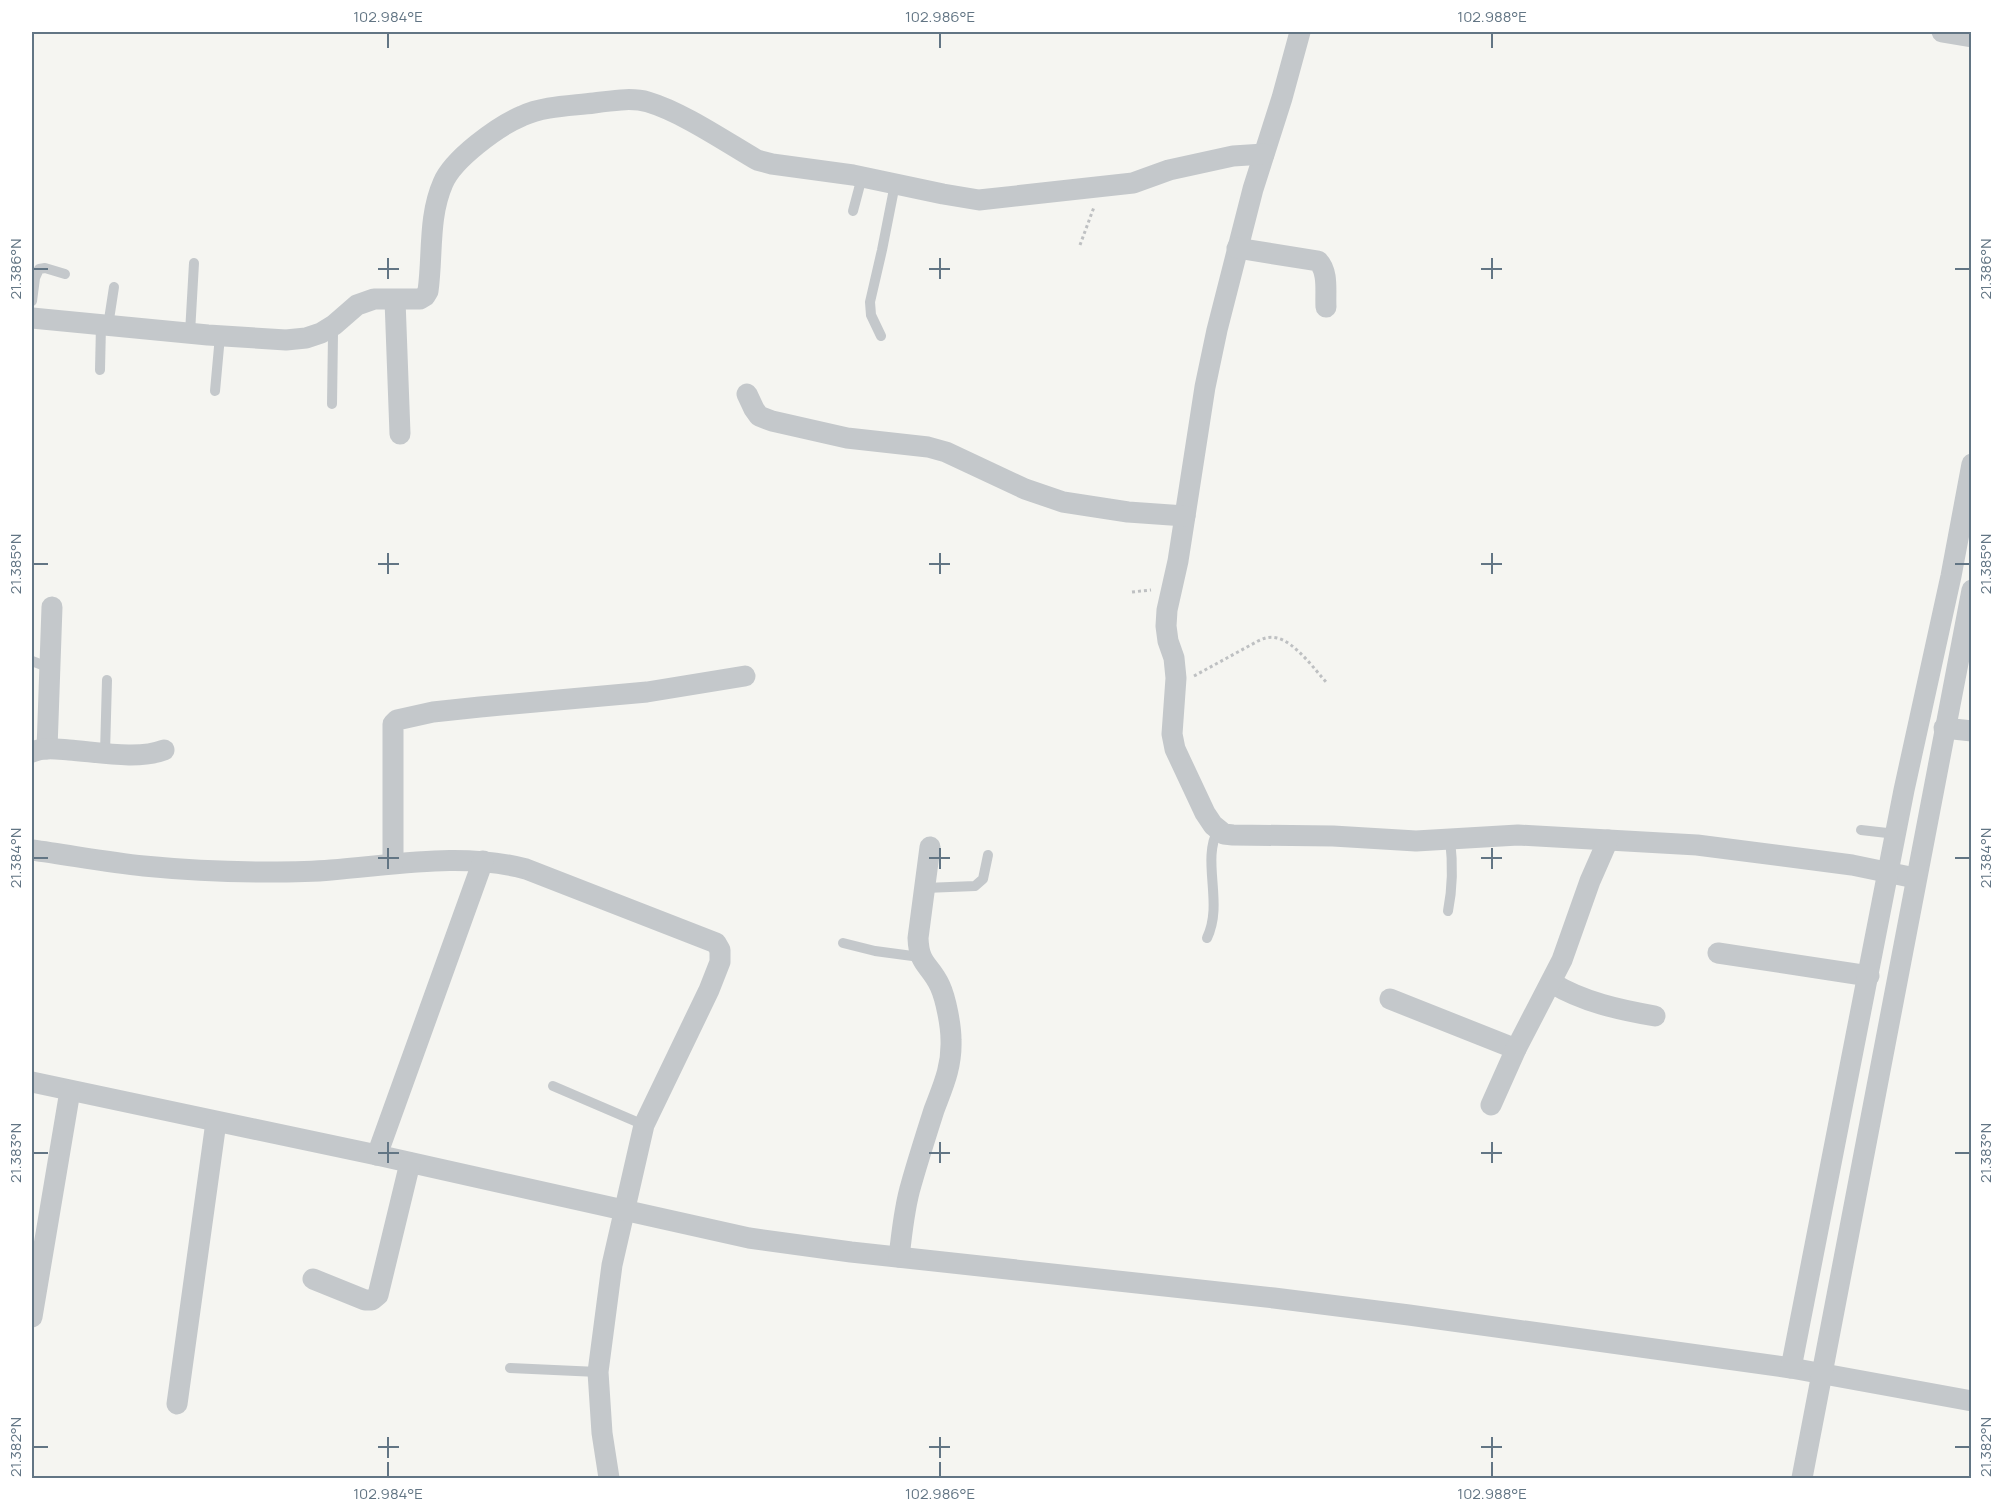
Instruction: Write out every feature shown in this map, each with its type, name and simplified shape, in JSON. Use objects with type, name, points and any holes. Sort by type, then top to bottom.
[{"type":"street","points":[[1300,32],[1237,248],[1205,387],[1178,561],[1167,610],[1166,626],[1174,658],[1176,684],[1172,734],[1175,748],[1205,813],[1218,830],[1224,834],[1233,835],[1333,836],[1416,841],[1518,835],[1608,840],[1730,848],[1852,866],[1902,876]]},
{"type":"street","points":[[1942,32],[1971,37]]},
{"type":"street","points":[[32,318],[285,340],[306,338],[321,333],[357,305],[374,299],[420,299],[428,291],[435,210],[443,181],[459,160],[476,146],[522,116],[555,107],[619,100],[646,101],[666,108],[757,160],[862,177],[979,200],[1133,183],[1169,170],[1233,156],[1264,154]]},
{"type":"street","points":[[1237,248],[1318,261],[1323,266],[1325,274],[1326,307]]},
{"type":"street","points":[[395,300],[400,434]]},
{"type":"street","points":[[747,394],[759,416],[772,421],[847,438],[937,450],[1025,489],[1063,502],[1128,512],[1185,516]]},
{"type":"street","points":[[1807,1371],[1902,876],[1896,834],[1951,576],[1971,464]]},
{"type":"street","points":[[1802,1479],[1807,1371],[1869,976],[1902,876],[1944,728],[1971,590]]},
{"type":"street","points":[[52,607],[41,664],[39,750],[105,753],[155,753],[164,750]]},
{"type":"street","points":[[393,863],[393,724],[397,720],[433,712],[647,692],[745,676]]},
{"type":"street","points":[[1944,728],[1971,731]]},
{"type":"street","points":[[1491,1105],[1516,1049],[1552,983],[1590,881],[1608,840]]},
{"type":"street","points":[[899,1257],[906,1205],[950,1068],[951,1056],[951,1037],[940,987],[920,957],[918,938],[930,848]]},
{"type":"street","points":[[32,850],[145,866],[225,871],[332,870],[393,863],[483,861],[506,863],[716,943],[720,950],[720,962],[709,990],[644,1125],[611,1275],[598,1372],[602,1433],[609,1479]]},
{"type":"street","points":[[377,1155],[483,861]]},
{"type":"street","points":[[1718,953],[1869,976]]},
{"type":"street","points":[[1552,983],[1570,993],[1602,1005],[1655,1016]]},
{"type":"street","points":[[1390,999],[1516,1049]]},
{"type":"street","points":[[32,1082],[377,1155],[749,1238],[851,1252],[1387,1312],[1807,1371],[1971,1401]]},
{"type":"street","points":[[32,1317],[70,1091]]},
{"type":"street","points":[[177,1404],[216,1122]]},
{"type":"street","points":[[313,1279],[365,1300],[372,1300],[378,1295],[410,1163]]},
{"type":"lane","points":[[853,211],[862,177]]},
{"type":"lane","points":[[880,336],[871,315],[870,302],[895,184]]},
{"type":"lane","points":[[190,333],[194,262]]},
{"type":"lane","points":[[32,301],[35,278],[39,269],[45,268],[65,274]]},
{"type":"lane","points":[[100,370],[104,326],[114,287]]},
{"type":"lane","points":[[331,326],[333,334],[332,404]]},
{"type":"lane","points":[[215,391],[220,336]]},
{"type":"lane","points":[[105,753],[107,680]]},
{"type":"lane","points":[[1207,938],[1214,918],[1212,848],[1218,830]]},
{"type":"lane","points":[[1861,830],[1896,834]]},
{"type":"lane","points":[[1448,911],[1453,871],[1450,839]]},
{"type":"lane","points":[[925,888],[975,886],[983,879],[988,855]]},
{"type":"lane","points":[[843,943],[875,951],[920,957]]},
{"type":"lane","points":[[553,1086],[644,1125]]},
{"type":"lane","points":[[510,1368],[598,1372]]},
{"type":"path","points":[[1080,245],[1095,206],[1096,187]]},
{"type":"path","points":[[1176,684],[1268,637],[1279,638],[1296,649],[1327,683]]}]
